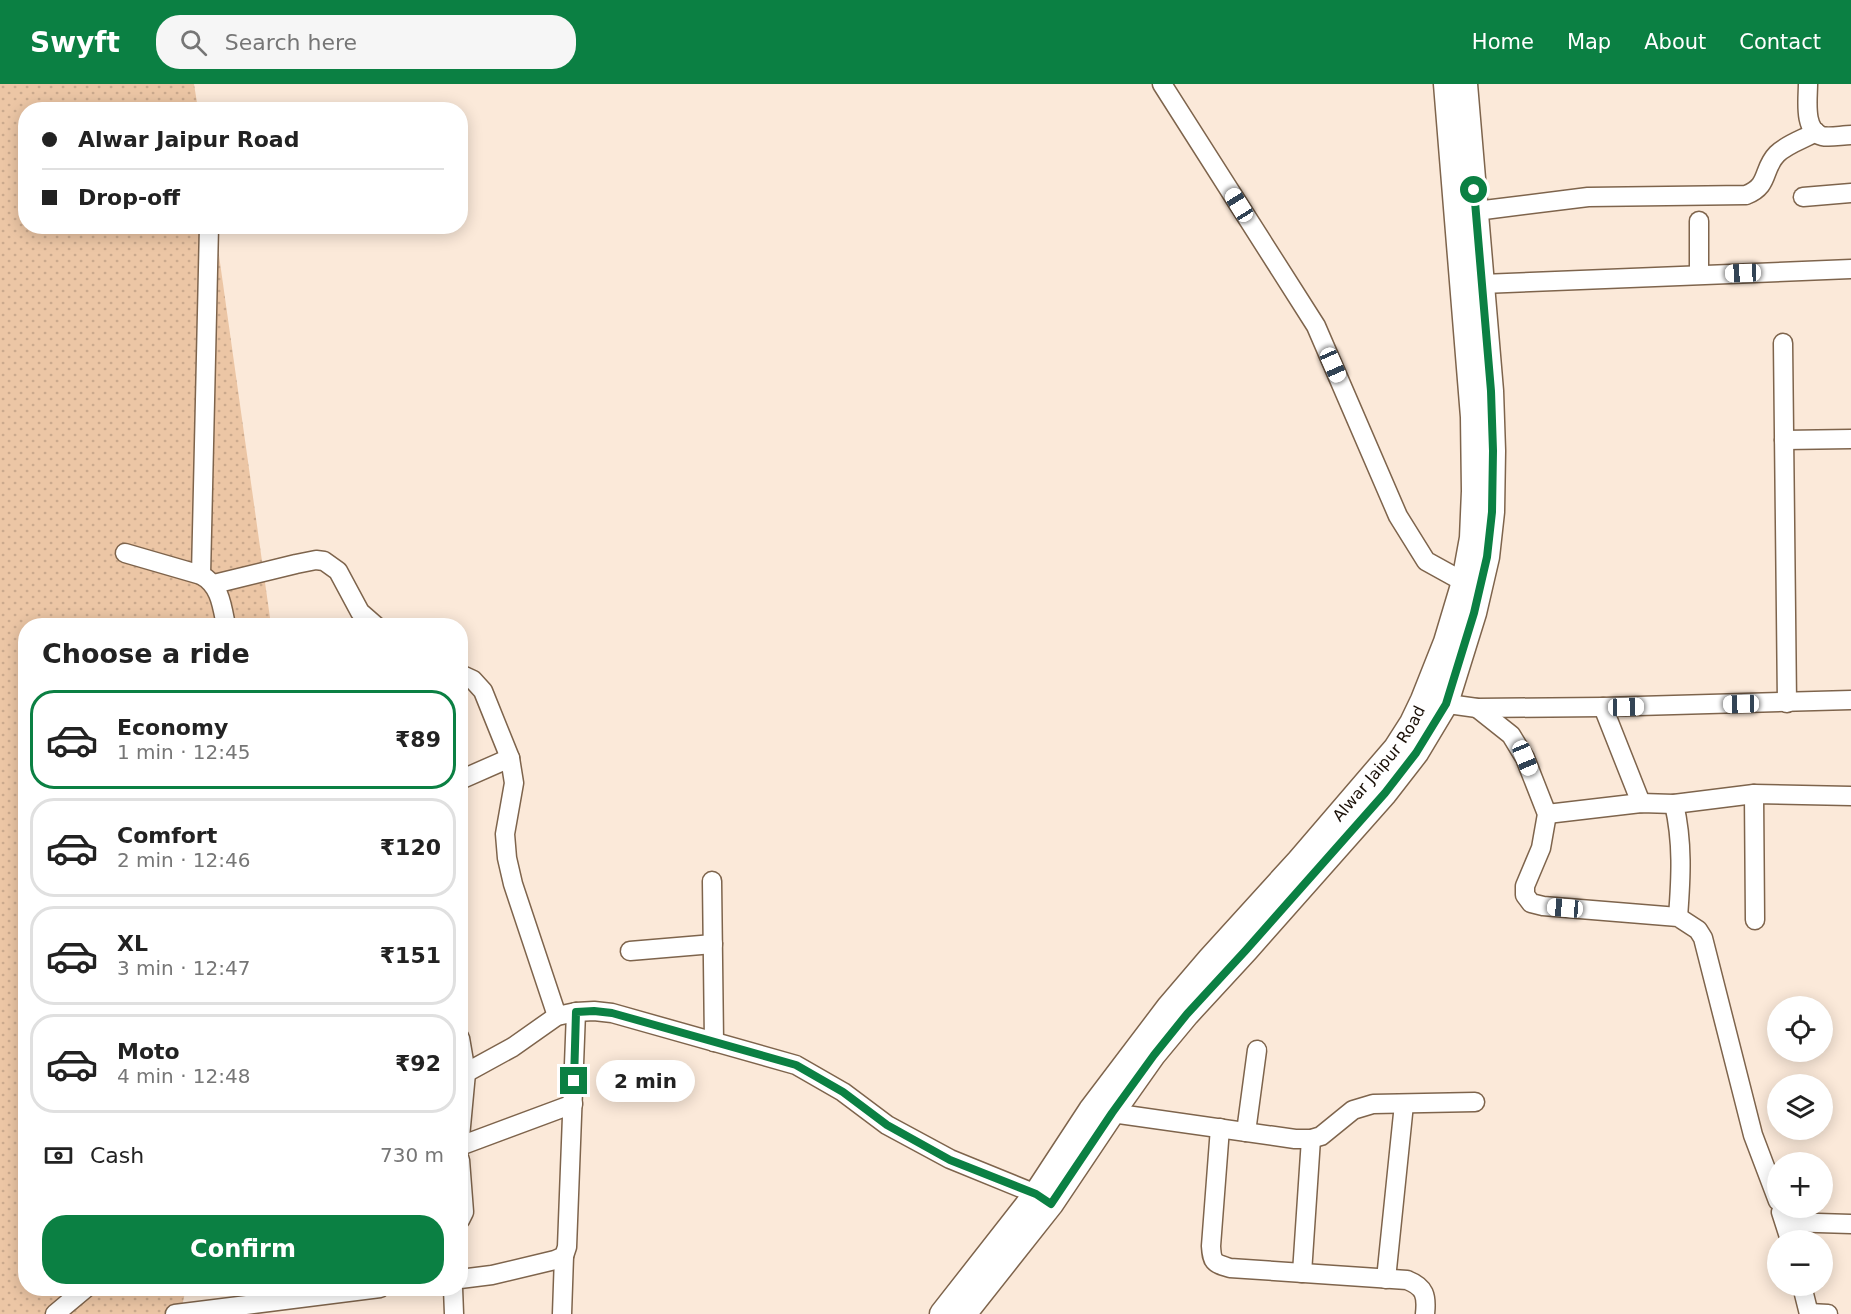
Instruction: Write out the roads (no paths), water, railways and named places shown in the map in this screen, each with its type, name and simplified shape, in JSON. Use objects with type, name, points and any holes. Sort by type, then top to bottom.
[{"type":"main road","name":"Alwar Jaipur Road","points":[[964,1314],[1043,1199],[1091,1110],[1169,1007],[1396,748],[1412,723],[1435,702],[1446,642],[1464,582],[1472,538],[1475,453],[1469,239],[1446,84]]},
{"type":"main road","name":"Alwar Jaipur Road","points":[[942,1314],[1043,1199],[1187,1014],[1385,793],[1416,753],[1435,702],[1474,613],[1487,557],[1492,512],[1491,391],[1482,284],[1469,239],[1476,211],[1465,84]]},
{"type":"street","points":[[1162,84],[1316,326],[1398,516],[1426,561],[1464,582]]},
{"type":"street","points":[[1808,84],[1810,125],[1823,136],[1851,135]]},
{"type":"street","points":[[1476,211],[1588,197],[1746,195],[1759,189],[1778,153],[1816,132]]},
{"type":"street","points":[[1803,197],[1851,193]]},
{"type":"street","points":[[1699,221],[1699,274]]},
{"type":"street","points":[[209,234],[208,580],[221,602],[224,618]]},
{"type":"street","points":[[1482,284],[1851,269]]},
{"type":"street","points":[[1783,343],[1787,703]]},
{"type":"street","points":[[1784,440],[1851,439]]},
{"type":"street","points":[[125,553],[208,580],[316,560],[324,561],[338,571],[360,612],[367,618]]},
{"type":"street","points":[[468,678],[483,691],[510,758],[514,783],[505,834],[507,858],[513,884],[557,1016]]},
{"type":"street","points":[[1435,702],[1477,708],[1604,708],[1851,700]]},
{"type":"street","points":[[1477,708],[1511,735],[1525,758],[1547,814],[1541,848],[1525,886],[1525,895],[1531,903],[1543,906],[1678,917],[1698,930],[1703,938],[1753,1135],[1767,1172]]},
{"type":"street","points":[[1604,708],[1641,803]]},
{"type":"street","points":[[468,776],[510,758]]},
{"type":"street","points":[[1547,814],[1641,803],[1674,804],[1754,794],[1851,796]]},
{"type":"street","points":[[1754,794],[1755,920]]},
{"type":"street","points":[[1674,804],[1679,826],[1682,868],[1678,917]]},
{"type":"street","points":[[712,881],[714,1042]]},
{"type":"street","points":[[630,951],[713,944]]},
{"type":"street","points":[[468,1072],[513,1047],[557,1016],[594,1011],[612,1013],[796,1065],[843,1092],[887,1125],[950,1160],[1043,1199]]},
{"type":"street","points":[[562,1314],[564,1256],[567,1247],[576,1012]]},
{"type":"street","points":[[1246,1132],[1257,1050]]},
{"type":"street","points":[[1112,1113],[1295,1139],[1311,1139],[1321,1136],[1353,1110],[1373,1104],[1475,1102]]},
{"type":"street","points":[[468,1143],[573,1104]]},
{"type":"street","points":[[1386,1279],[1404,1104]]},
{"type":"street","points":[[1220,1128],[1210,1246],[1212,1259],[1216,1264],[1230,1268],[1407,1280],[1417,1284],[1423,1291],[1425,1314]]},
{"type":"street","points":[[1302,1273],[1311,1139]]},
{"type":"street","points":[[1805,1218],[1851,1224]]},
{"type":"street","points":[[468,1277],[492,1275],[564,1256]]},
{"type":"street","points":[[55,1314],[76,1296]]},
{"type":"street","points":[[176,1314],[317,1296]]},
{"type":"street","points":[[453,1296],[454,1314]]},
{"type":"street","points":[[1804,1296],[1809,1314],[1828,1314]]}]
